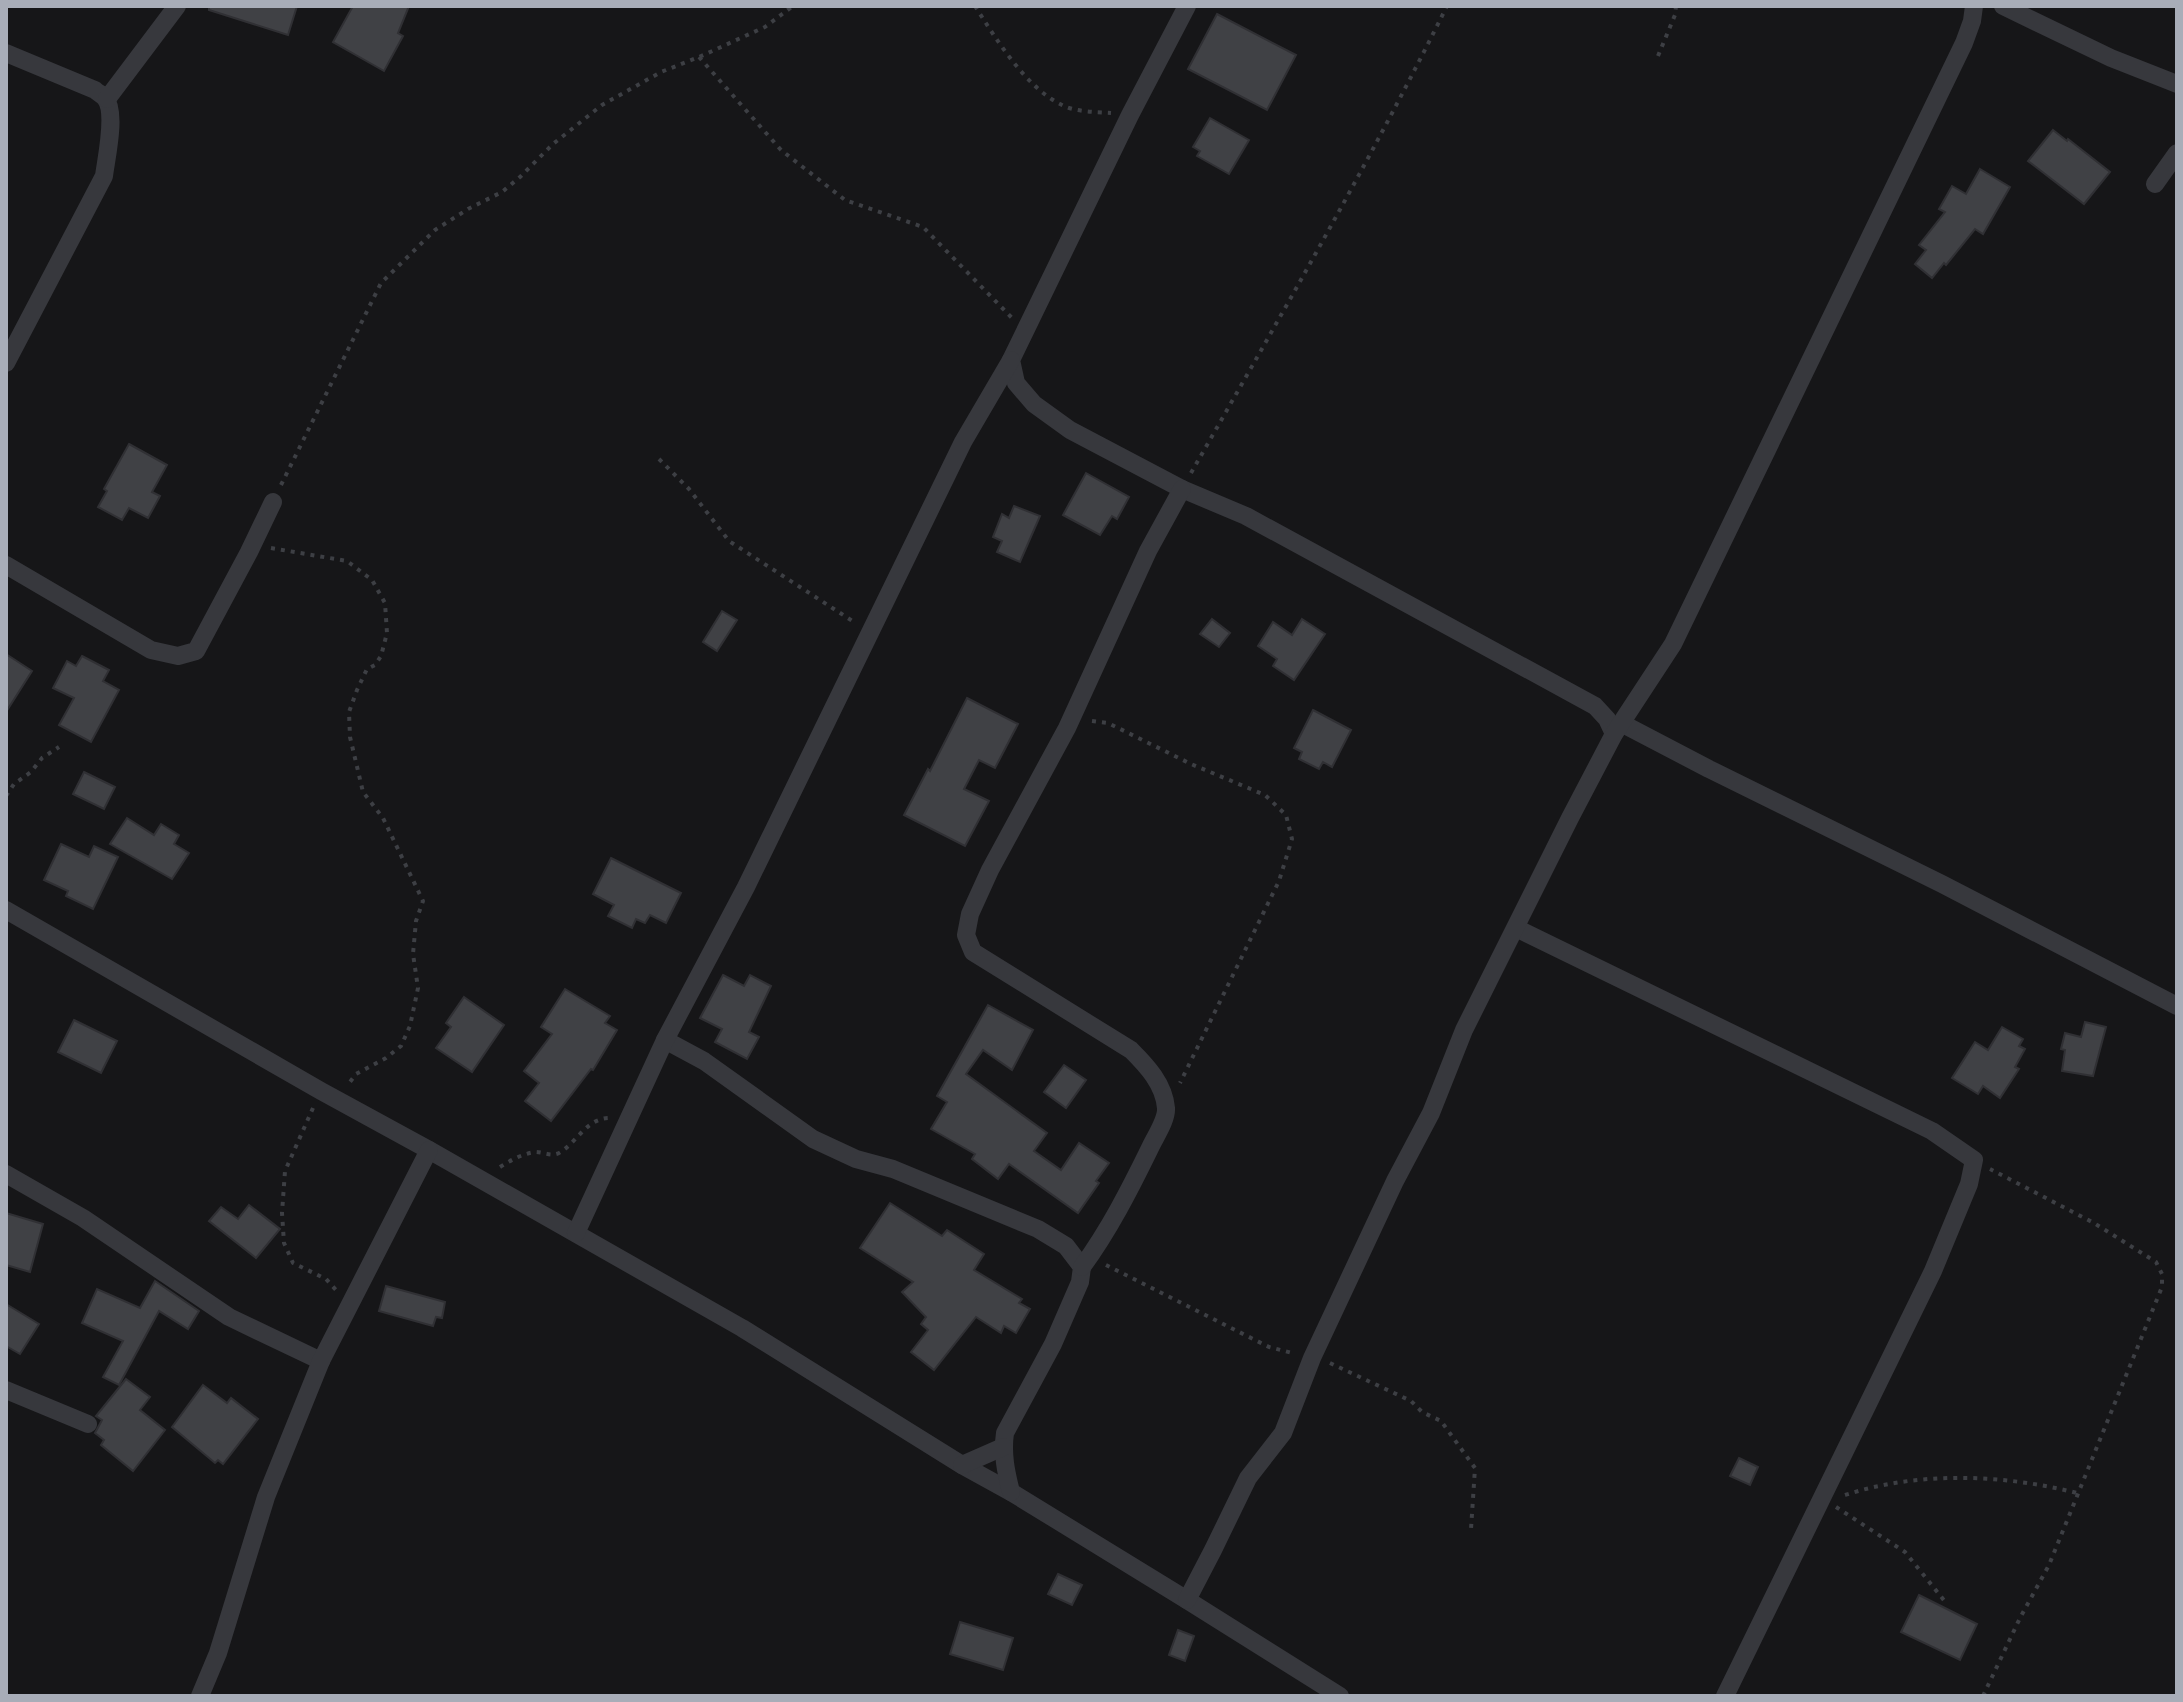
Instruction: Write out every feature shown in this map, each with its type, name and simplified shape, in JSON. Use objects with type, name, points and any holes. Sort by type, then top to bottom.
[{"type":"street","points":[[107,99],[177,6]]},
{"type":"street","points":[[576,1233],[665,1040],[746,887],[963,442],[1011,360],[1130,115],[1187,6]]},
{"type":"street","points":[[1187,1600],[1248,1478],[1283,1433],[1316,1350],[1395,1181],[1431,1113],[1464,1030],[1618,728],[1673,644],[1964,43],[1973,14],[1996,6]]},
{"type":"street","points":[[2003,6],[2111,58],[2177,84]]},
{"type":"street","points":[[6,53],[95,90],[107,99],[110,110],[104,176],[6,363]]},
{"type":"street","points":[[2155,184],[2177,153]]},
{"type":"street","points":[[1011,360],[1016,383],[1034,404],[1070,430],[1182,489],[1246,516],[1595,706],[1618,728],[1709,769],[1942,884],[2177,1006]]},
{"type":"street","points":[[1011,1492],[1003,1447],[1005,1433],[1053,1344],[1086,1261],[1126,1198],[1166,1110],[1160,1087],[1149,1069],[1131,1050],[973,952],[966,935],[970,914],[990,870],[1067,728],[1148,551],[1182,489]]},
{"type":"street","points":[[6,565],[151,650],[178,656],[196,651],[273,502]]},
{"type":"street","points":[[6,910],[742,1328],[1340,1696]]},
{"type":"street","points":[[1516,928],[1932,1131],[1974,1160],[1969,1184],[1938,1258],[1824,1502],[1725,1696]]},
{"type":"street","points":[[665,1040],[704,1061],[813,1139],[856,1159],[893,1169],[1038,1229],[1086,1261]]},
{"type":"street","points":[[200,1696],[218,1653],[266,1497],[321,1361],[429,1150]]},
{"type":"street","points":[[6,1174],[83,1218],[229,1317],[321,1361]]},
{"type":"street","points":[[6,1390],[88,1424]]},
{"type":"street","points":[[962,1465],[1003,1447]]},
{"type":"path","points":[[273,502],[381,283],[435,230],[502,192],[553,144],[602,105],[661,72],[765,27],[793,6]]},
{"type":"path","points":[[975,6],[1001,47],[1041,93],[1064,107],[1130,115]]},
{"type":"path","points":[[1182,489],[1406,89],[1447,6]]},
{"type":"path","points":[[1658,56],[1676,6]]},
{"type":"path","points":[[699,57],[781,150],[845,200],[923,227],[1025,331]]},
{"type":"path","points":[[659,459],[689,489],[729,541],[871,632]]},
{"type":"path","points":[[249,552],[275,548],[347,561],[372,580],[385,603],[387,633],[381,656],[375,665],[367,669],[357,690],[349,712],[350,737],[363,792],[383,818],[423,901],[416,921],[413,954],[418,988],[410,1026],[401,1046],[329,1095],[285,1171],[282,1213],[284,1243],[293,1263],[326,1279],[350,1304]]},
{"type":"path","points":[[1067,728],[1090,721],[1108,723],[1191,764],[1265,795],[1286,815],[1292,839],[1279,881],[1166,1110]]},
{"type":"path","points":[[6,796],[14,784],[31,772],[42,758],[59,747]]},
{"type":"path","points":[[482,1180],[516,1157],[537,1152],[553,1155],[562,1152],[588,1125],[605,1118],[630,1121]]},
{"type":"path","points":[[1974,1160],[2094,1223],[2156,1262],[2162,1274],[2162,1287],[2049,1565],[1983,1696]]},
{"type":"path","points":[[1086,1261],[1111,1269],[1269,1347],[1289,1354],[1316,1350],[1338,1365],[1411,1401],[1422,1412],[1441,1421],[1475,1468],[1471,1529]]},
{"type":"path","points":[[1824,1502],[1877,1486],[1968,1478],[2039,1483],[2078,1494]]},
{"type":"path","points":[[1824,1502],[1905,1552],[1947,1604]]},
{"type":"building","points":[[209,6],[297,6],[288,35],[209,10]]},
{"type":"building","points":[[353,6],[409,6],[398,33],[403,36],[384,71],[333,42]]},
{"type":"building","points":[[1217,14],[1296,55],[1267,110],[1188,69]]},
{"type":"building","points":[[1210,118],[1249,140],[1229,174],[1197,156],[1200,151],[1193,147]]},
{"type":"building","points":[[2053,130],[2110,172],[2084,204],[2028,161]]},
{"type":"building","points":[[1980,169],[2010,187],[1983,234],[1975,229],[1932,278],[1915,264],[1926,250],[1919,245],[1945,212],[1939,209],[1952,186],[1966,194]]},
{"type":"building","points":[[129,444],[167,465],[152,492],[160,496],[148,518],[129,508],[122,520],[98,507],[107,491],[104,489]]},
{"type":"building","points":[[1086,473],[1129,497],[1117,519],[1112,516],[1100,535],[1063,515]]},
{"type":"building","points":[[1014,506],[1040,516],[1020,562],[997,552],[1002,541],[993,537],[1002,514],[1009,518]]},
{"type":"building","points":[[722,611],[737,620],[717,651],[703,642]]},
{"type":"building","points":[[1212,619],[1230,633],[1219,647],[1200,634]]},
{"type":"building","points":[[1302,619],[1325,634],[1294,680],[1273,666],[1277,659],[1258,646],[1273,622],[1292,635]]},
{"type":"building","points":[[6,654],[32,671],[6,712]]},
{"type":"building","points":[[82,656],[109,670],[103,681],[119,690],[91,742],[59,725],[74,698],[53,688],[67,661],[76,666]]},
{"type":"building","points":[[967,698],[1018,724],[995,768],[979,760],[964,789],[989,801],[965,846],[904,815]]},
{"type":"building","points":[[1313,710],[1351,730],[1332,767],[1323,762],[1319,769],[1299,759],[1302,752],[1294,748]]},
{"type":"building","points":[[84,772],[115,787],[104,809],[73,794]]},
{"type":"building","points":[[127,818],[154,835],[161,824],[179,835],[174,844],[189,853],[172,879],[110,844]]},
{"type":"building","points":[[61,844],[89,857],[94,846],[118,857],[93,909],[66,896],[68,891],[44,880]]},
{"type":"building","points":[[611,858],[681,893],[666,923],[650,915],[645,923],[636,919],[632,928],[608,916],[614,905],[593,894]]},
{"type":"building","points":[[723,975],[744,986],[750,975],[771,986],[749,1032],[759,1037],[747,1059],[715,1042],[722,1029],[700,1018]]},
{"type":"building","points":[[565,989],[610,1016],[605,1023],[617,1030],[593,1070],[551,1121],[525,1101],[539,1083],[524,1071],[552,1034],[541,1027]]},
{"type":"building","points":[[464,997],[504,1025],[472,1072],[436,1048],[451,1027],[446,1023]]},
{"type":"building","points":[[988,1005],[1033,1030],[1012,1070],[983,1050],[966,1074],[1047,1133],[1034,1151],[1061,1170],[1079,1143],[1109,1163],[1078,1213],[1009,1164],[998,1179],[972,1159],[975,1154],[931,1129],[947,1102],[937,1096]]},
{"type":"building","points":[[74,1020],[117,1041],[101,1073],[58,1052]]},
{"type":"building","points":[[2085,1022],[2106,1027],[2093,1076],[2062,1071],[2065,1050],[2061,1049],[2065,1033],[2081,1037]]},
{"type":"building","points":[[2002,1027],[2023,1039],[2019,1046],[2025,1049],[2015,1067],[2019,1069],[2000,1098],[1983,1086],[1978,1094],[1952,1078],[1975,1042],[1988,1050]]},
{"type":"building","points":[[1064,1065],[1086,1080],[1066,1108],[1044,1092]]},
{"type":"building","points":[[890,1203],[942,1236],[947,1230],[984,1254],[974,1270],[1022,1299],[1019,1303],[1030,1309],[1016,1333],[1004,1326],[1001,1333],[976,1317],[934,1370],[911,1352],[928,1330],[921,1324],[926,1317],[902,1292],[913,1282],[860,1248]]},
{"type":"building","points":[[249,1205],[280,1229],[256,1258],[209,1221],[221,1207],[238,1219]]},
{"type":"building","points":[[6,1213],[43,1224],[30,1272],[6,1265]]},
{"type":"building","points":[[155,1281],[199,1311],[188,1329],[159,1311],[119,1385],[103,1377],[123,1341],[82,1323],[97,1289],[140,1308]]},
{"type":"building","points":[[386,1286],[445,1302],[442,1318],[436,1317],[433,1326],[379,1311]]},
{"type":"building","points":[[6,1304],[39,1324],[20,1354],[6,1346]]},
{"type":"building","points":[[126,1379],[150,1397],[140,1410],[165,1430],[133,1471],[101,1445],[104,1440],[95,1433],[102,1420],[96,1416]]},
{"type":"building","points":[[203,1385],[227,1403],[231,1398],[258,1419],[223,1464],[218,1460],[215,1463],[172,1427]]},
{"type":"building","points":[[1739,1458],[1758,1467],[1750,1485],[1730,1476]]},
{"type":"building","points":[[1058,1574],[1082,1585],[1072,1605],[1048,1594]]},
{"type":"building","points":[[1919,1595],[1977,1624],[1960,1660],[1901,1632]]},
{"type":"building","points":[[960,1622],[1013,1638],[1003,1670],[950,1654]]},
{"type":"building","points":[[1178,1630],[1194,1636],[1185,1661],[1169,1655]]}]
